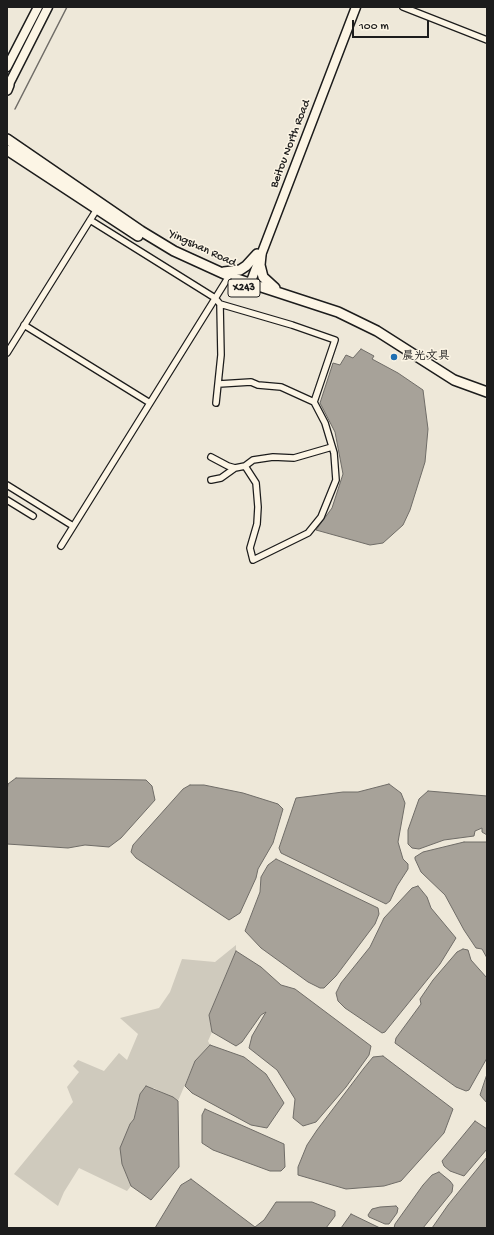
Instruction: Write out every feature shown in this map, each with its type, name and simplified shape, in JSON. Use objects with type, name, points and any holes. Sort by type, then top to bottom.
[{"type":"main road","points":[[7,68],[38,7]]},
{"type":"main road","points":[[8,87],[48,7]]},
{"type":"main road","name":"Beitou North Road","points":[[259,254],[352,7]]},
{"type":"main road","name":"Beitou North Road","points":[[247,285],[356,7]]},
{"type":"main road","points":[[7,133],[22,149]]},
{"type":"main road","name":"Yingshan Road","points":[[7,139],[152,238],[181,255],[247,285],[350,324],[374,337],[451,386],[487,398]]},
{"type":"main road","name":"Yingshan Road","points":[[9,151],[172,256],[226,281],[283,293],[323,306],[359,321],[440,372],[468,386],[487,392]]},
{"type":"main road","points":[[216,271],[228,273],[240,270],[259,254]]},
{"type":"main road","points":[[259,254],[263,277],[270,285],[283,293]]},
{"type":"main road","points":[[468,386],[487,386]]},
{"type":"street","points":[[404,7],[487,40]]},
{"type":"street","points":[[7,353],[97,209]]},
{"type":"street","points":[[90,220],[215,298],[220,304],[292,324],[335,340],[314,402]]},
{"type":"street","points":[[61,546],[226,281]]},
{"type":"street","points":[[216,403],[221,355],[220,304]]},
{"type":"street","points":[[24,326],[150,403]]},
{"type":"street","points":[[219,384],[252,382],[258,385],[281,387],[314,402],[325,423],[332,447],[336,480],[321,517],[308,533],[253,560],[250,548],[257,524],[258,507],[256,484],[245,466]]},
{"type":"street","points":[[211,480],[221,478],[235,468],[245,466],[252,460],[273,457],[294,458],[332,447]]},
{"type":"street","points":[[211,457],[235,468]]},
{"type":"street","points":[[7,485],[73,526]]},
{"type":"street","points":[[7,500],[33,516]]},
{"type":"shaded area","points":[[361,349],[374,356],[372,359],[398,373],[423,390],[428,429],[425,462],[410,510],[403,525],[383,543],[370,545],[316,530],[332,508],[343,474],[335,432],[320,403],[333,363],[340,365],[346,355],[353,358]]},
{"type":"shaded area","points":[[16,778],[146,780],[152,786],[155,800],[121,838],[109,847],[85,845],[68,848],[7,844],[7,791],[8,784]]},
{"type":"shaded area","points":[[389,784],[401,793],[405,803],[398,842],[403,859],[408,864],[408,869],[397,886],[390,901],[386,904],[281,853],[279,848],[296,798],[343,792],[358,792]]},
{"type":"shaded area","points":[[190,785],[204,785],[243,793],[278,804],[283,809],[273,843],[258,869],[256,878],[240,913],[229,920],[136,858],[131,852],[133,845],[183,789]]},
{"type":"shaded area","points":[[428,791],[487,796],[487,835],[482,832],[482,828],[475,831],[474,836],[444,840],[419,849],[412,848],[408,844],[408,830],[419,799]]},
{"type":"shaded area","points":[[464,842],[487,842],[487,958],[482,949],[476,948],[464,930],[445,895],[421,872],[415,859],[415,857],[423,852]]},
{"type":"shaded area","points":[[276,859],[378,908],[379,914],[375,924],[336,976],[324,988],[320,988],[308,982],[261,948],[245,931],[260,892],[261,877],[268,865]]},
{"type":"shaded area","points":[[418,886],[427,897],[431,908],[456,938],[440,964],[385,1032],[382,1033],[345,1008],[338,1001],[336,993],[341,983],[370,947],[384,918],[412,888]]},
{"type":"shaded area","points":[[236,945],[236,951],[209,1015],[212,1032],[208,1041],[210,1045],[195,1061],[178,1101],[154,1088],[140,1094],[134,1119],[130,1124],[122,1164],[131,1186],[127,1191],[79,1168],[64,1192],[58,1206],[14,1174],[73,1102],[67,1087],[79,1072],[73,1066],[78,1060],[104,1071],[119,1053],[127,1060],[138,1034],[120,1018],[159,1008],[170,992],[182,959],[215,962]]},
{"type":"shaded area","points":[[463,949],[468,950],[471,960],[487,978],[487,1058],[469,1090],[466,1091],[456,1087],[395,1043],[396,1038],[421,1004],[420,999],[433,980],[457,952]]},
{"type":"shaded area","points":[[236,951],[261,967],[281,985],[295,989],[371,1046],[369,1055],[346,1087],[316,1122],[303,1126],[293,1118],[295,1099],[277,1070],[249,1048],[252,1036],[266,1012],[261,1015],[242,1042],[236,1046],[212,1032],[209,1015]]},
{"type":"shaded area","points":[[210,1045],[244,1057],[266,1074],[284,1103],[267,1128],[251,1125],[192,1093],[185,1086],[195,1061]]},
{"type":"shaded area","points":[[383,1056],[453,1109],[444,1133],[401,1181],[384,1186],[346,1189],[298,1175],[298,1167],[307,1145],[317,1130],[373,1057]]},
{"type":"shaded area","points":[[487,1074],[487,1103],[480,1095]]},
{"type":"shaded area","points":[[146,1086],[173,1097],[178,1101],[179,1167],[151,1200],[131,1186],[122,1164],[120,1148],[130,1124],[134,1119],[140,1094]]},
{"type":"shaded area","points":[[205,1109],[284,1144],[285,1167],[281,1171],[270,1171],[213,1150],[202,1143],[202,1115]]},
{"type":"shaded area","points":[[475,1121],[487,1129],[487,1149],[464,1176],[450,1171],[444,1166],[442,1161]]},
{"type":"shaded area","points":[[487,1157],[487,1228],[432,1228],[448,1205]]},
{"type":"shaded area","points":[[439,1172],[453,1185],[452,1192],[423,1228],[394,1228],[395,1224],[423,1185],[432,1175]]},
{"type":"shaded area","points":[[191,1179],[255,1227],[264,1220],[276,1202],[312,1202],[335,1211],[335,1216],[326,1228],[155,1228],[181,1185]]},
{"type":"shaded area","points":[[396,1206],[398,1208],[397,1213],[389,1224],[385,1224],[369,1217],[368,1215],[372,1209]]},
{"type":"shaded area","points":[[351,1214],[380,1228],[341,1228]]},
{"type":"waterway","points":[[15,109],[67,7]]},
{"type":"place","name":"晨光文具","points":[[394,357]]}]
